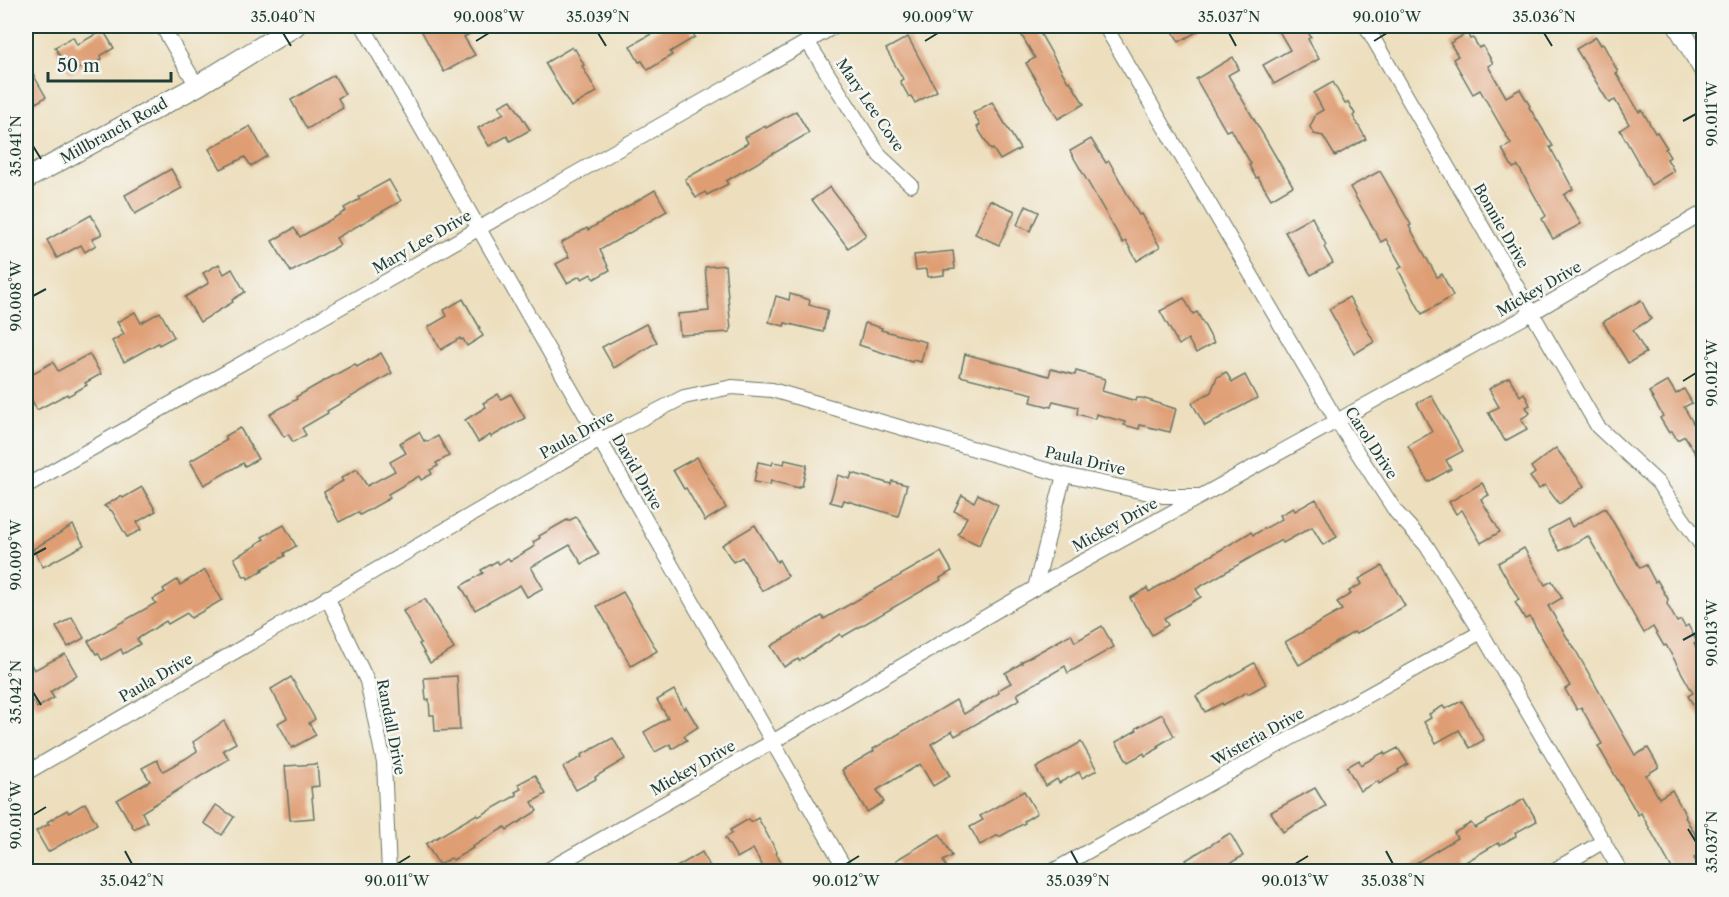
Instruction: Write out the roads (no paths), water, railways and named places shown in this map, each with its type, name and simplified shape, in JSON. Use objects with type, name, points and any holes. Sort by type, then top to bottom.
[{"type":"main road","name":"Millbranch Road","points":[[26,179],[197,86],[295,26]]},
{"type":"main road","points":[[1678,26],[1704,70]]},
{"type":"street","points":[[162,26],[197,86]]},
{"type":"street","name":"David Drive","points":[[363,26],[847,872]]},
{"type":"street","name":"Mary Lee Drive","points":[[26,486],[835,26]]},
{"type":"street","name":"Carol Drive","points":[[1105,26],[1337,421],[1396,512],[1426,545],[1481,632],[1621,872]]},
{"type":"street","name":"Bonnie Drive","points":[[1366,26],[1598,427],[1658,483],[1704,549]]},
{"type":"street","name":"Mary Lee Cove","points":[[807,40],[880,156],[911,184]]},
{"type":"street","name":"Mickey Drive","points":[[544,872],[1035,588],[1532,313],[1704,212]]},
{"type":"street","name":"Paula Drive","points":[[26,773],[600,440],[684,397],[732,387],[772,390],[1064,475],[1163,496],[1203,495]]},
{"type":"street","points":[[1035,588],[1064,475]]},
{"type":"street","name":"Randall Drive","points":[[327,597],[367,681],[384,763],[388,872]]},
{"type":"street","name":"Wisteria Drive","points":[[1051,872],[1481,632]]},
{"type":"street","points":[[1551,872],[1604,841]]}]
